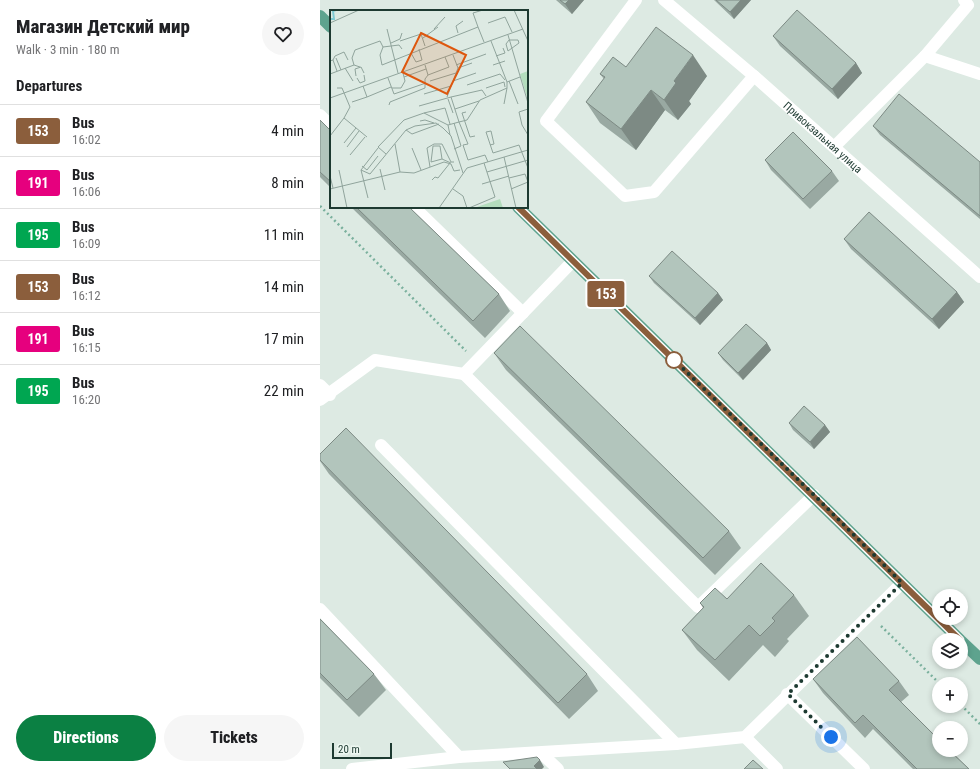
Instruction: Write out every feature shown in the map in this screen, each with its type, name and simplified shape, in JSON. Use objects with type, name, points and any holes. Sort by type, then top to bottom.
[{"type":"main road","points":[[519,208],[572,262],[814,495],[953,633]]},
{"type":"main road","points":[[968,648],[980,659]]},
{"type":"street","points":[[636,0],[546,122],[625,196],[654,192],[754,76]]},
{"type":"street","name":"Привокзальная улица","points":[[664,0],[754,76],[980,277]]},
{"type":"street","points":[[834,147],[925,56],[968,4],[964,0]]},
{"type":"street","points":[[925,56],[980,74]]},
{"type":"street","points":[[320,115],[330,125]]},
{"type":"street","points":[[415,208],[523,313]]},
{"type":"street","points":[[464,374],[572,262]]},
{"type":"street","points":[[320,385],[325,398],[375,360],[464,374],[698,607],[814,495]]},
{"type":"street","points":[[381,445],[676,744]]},
{"type":"street","points":[[352,769],[459,757],[676,744],[745,737],[902,583]]},
{"type":"street","points":[[320,609],[459,757]]},
{"type":"street","points":[[788,694],[864,769]]},
{"type":"street","points":[[745,737],[777,769]]},
{"type":"street","points":[[541,752],[558,769]]},
{"type":"path","points":[[320,206],[476,361]]},
{"type":"path","points":[[870,614],[933,677]]},
{"type":"path","points":[[968,712],[980,724]]},
{"type":"building","points":[[560,0],[569,0],[565,4]]},
{"type":"building","points":[[716,0],[741,0],[730,12]]},
{"type":"building","points":[[797,10],[856,63],[832,89],[773,36]]},
{"type":"building","points":[[656,27],[693,55],[674,81],[676,83],[664,100],[651,90],[621,129],[586,102],[605,77],[600,74],[613,57],[626,67]]},
{"type":"building","points":[[899,94],[980,162],[980,216],[873,126]]},
{"type":"building","points":[[320,120],[330,130],[330,181],[320,172]]},
{"type":"building","points":[[793,132],[832,171],[803,199],[765,160]]},
{"type":"building","points":[[357,208],[410,208],[499,294],[473,321]]},
{"type":"building","points":[[869,212],[957,292],[932,319],[844,239]]},
{"type":"building","points":[[672,251],[718,293],[695,318],[649,276]]},
{"type":"building","points":[[746,324],[767,343],[738,373],[718,353]]},
{"type":"building","points":[[520,326],[729,531],[703,558],[494,353]]},
{"type":"building","points":[[804,406],[825,425],[810,442],[789,423]]},
{"type":"building","points":[[346,428],[587,674],[558,703],[320,460],[320,454]]},
{"type":"building","points":[[761,563],[794,595],[772,618],[775,621],[760,636],[749,625],[715,660],[682,630],[704,607],[700,603],[715,588],[727,599]]},
{"type":"building","points":[[320,619],[374,674],[347,700],[320,673]]},
{"type":"building","points":[[857,637],[899,681],[889,690],[932,733],[932,757],[956,757],[969,769],[917,769],[863,715],[855,723],[813,679]]},
{"type":"building","points":[[537,757],[540,760],[534,766],[537,769],[510,769],[503,762]]},
{"type":"building","points":[[753,760],[763,769],[744,769]]},
{"type":"bus line","name":"153","points":[[519,208],[572,262],[814,495],[953,633]]},
{"type":"route","points":[[674,360],[671,357],[814,495],[902,583],[788,694],[831,737]]}]
